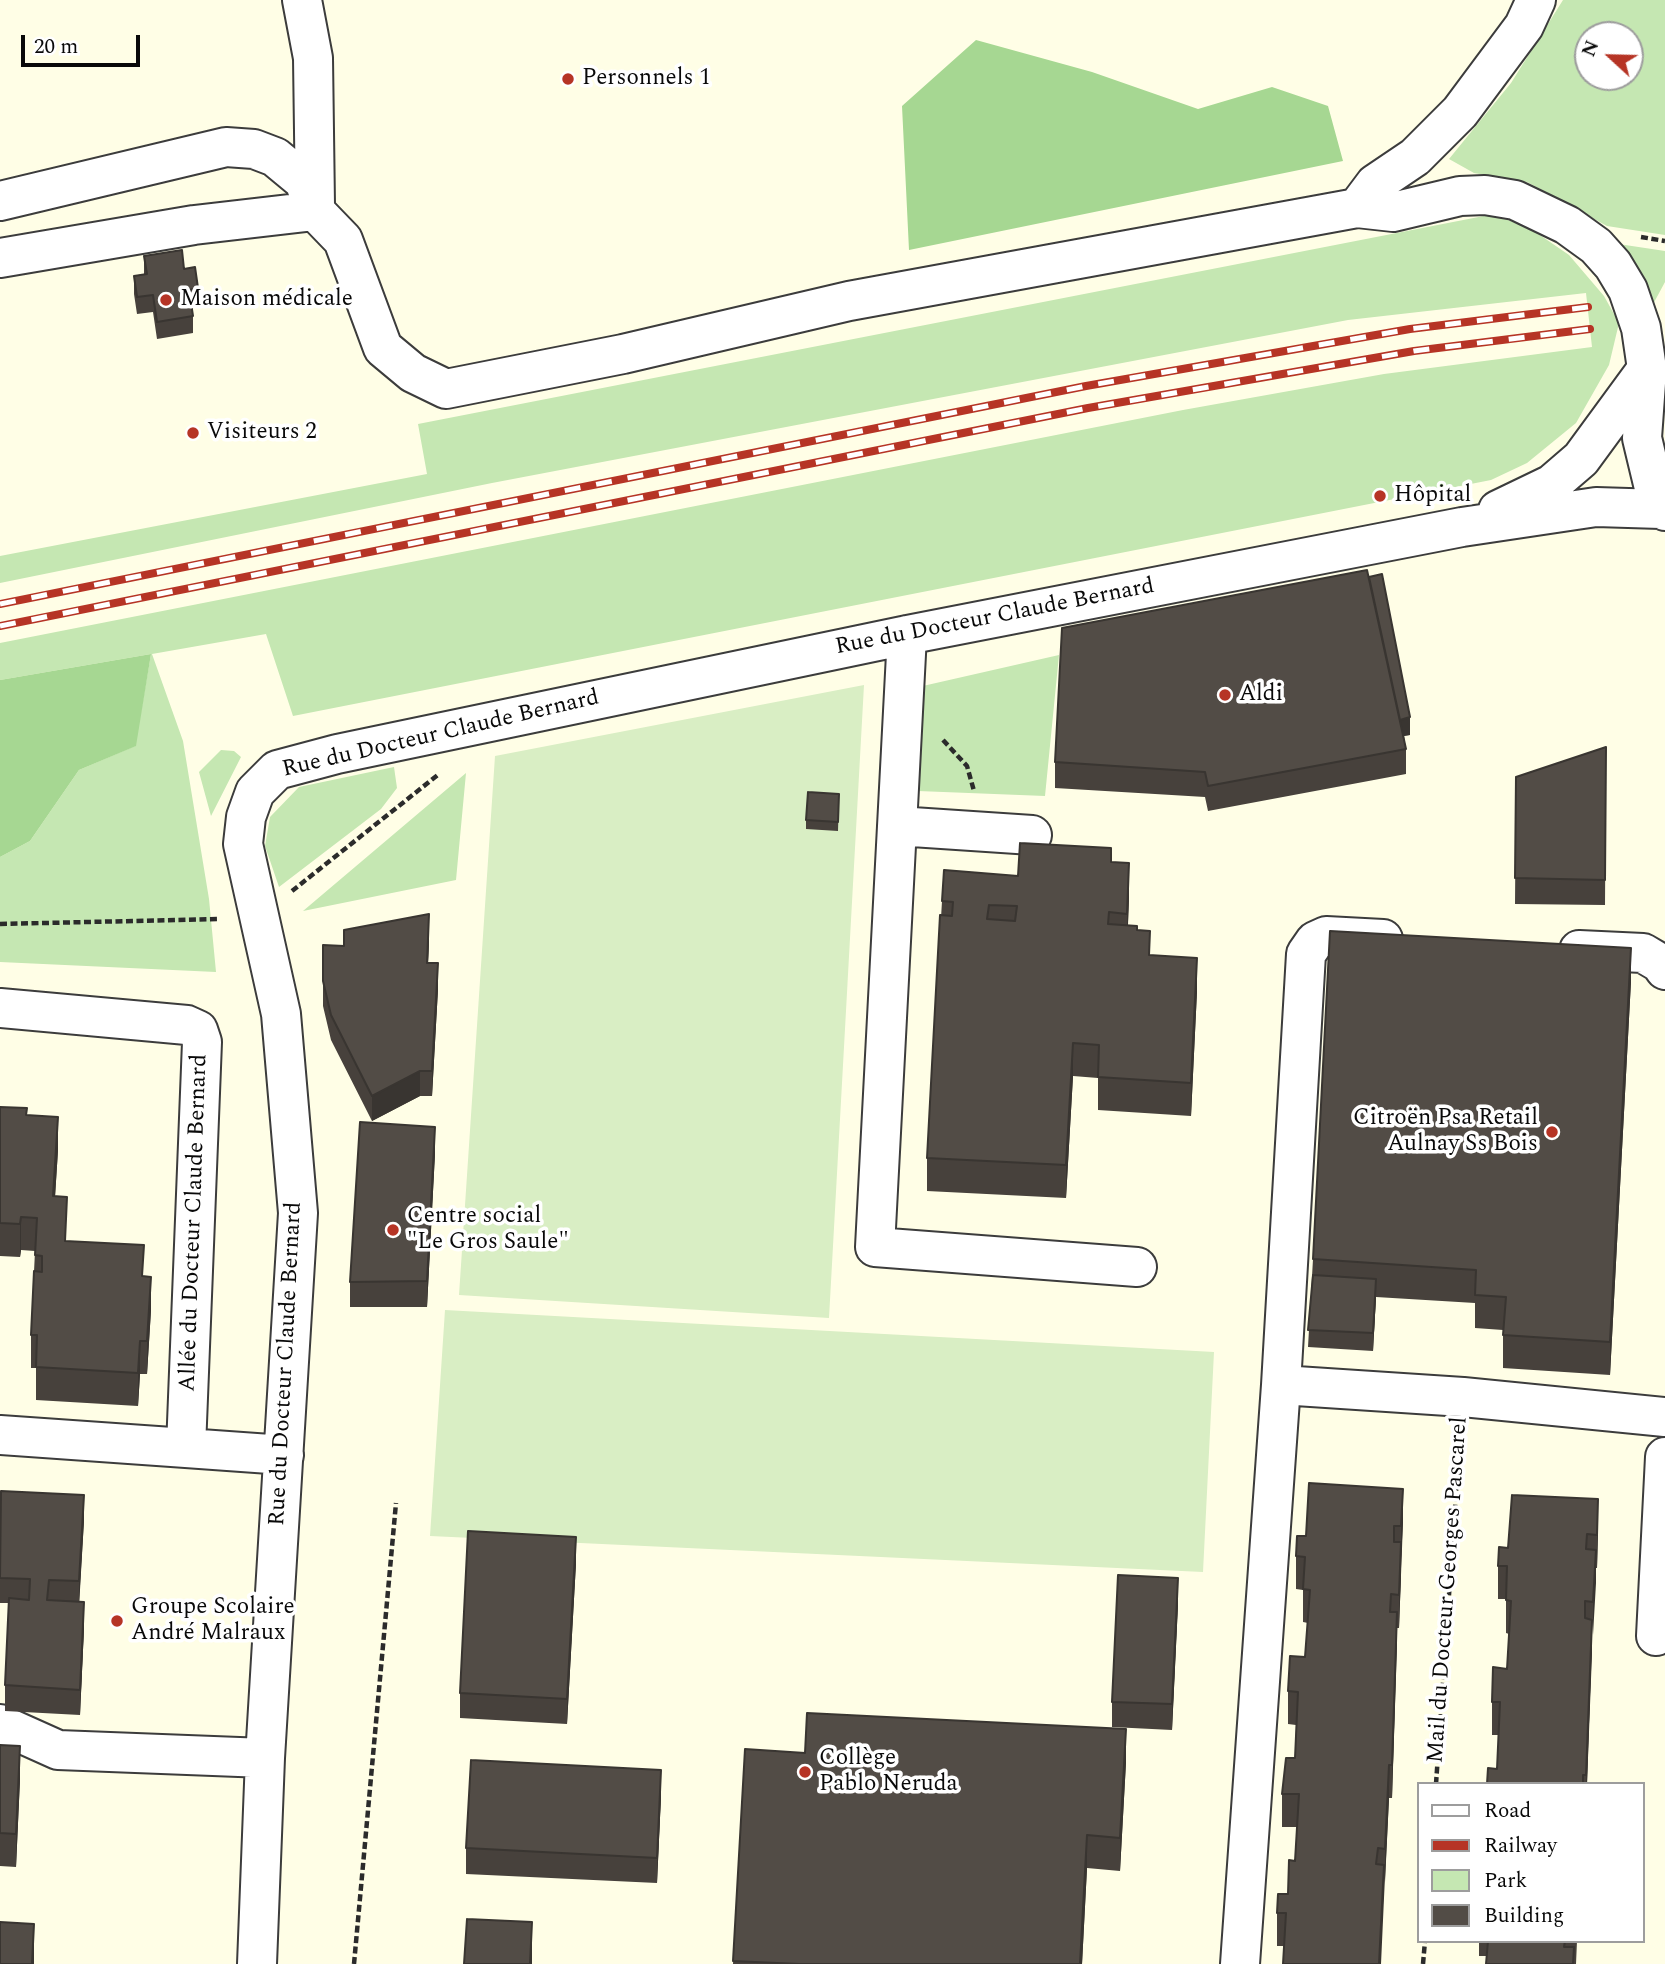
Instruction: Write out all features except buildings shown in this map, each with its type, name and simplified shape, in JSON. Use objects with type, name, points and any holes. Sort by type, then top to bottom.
[{"type":"street","points":[[302,0],[313,58],[316,211]]},
{"type":"street","points":[[1357,208],[1375,184],[1416,157],[1460,112],[1524,26],[1536,0]]},
{"type":"street","points":[[0,201],[226,147],[254,149],[275,157],[304,181],[316,211],[343,240],[383,348],[413,373],[446,389],[623,354],[849,302],[1357,208],[1393,212],[1460,196],[1485,195],[1515,200],[1567,225],[1595,246],[1613,265],[1628,290],[1641,328],[1656,356],[1642,438],[1663,510]]},
{"type":"street","points":[[0,258],[194,225],[316,211]]},
{"type":"street","name":"Rue du Docteur Claude Bernard","points":[[1462,527],[1552,484],[1581,459],[1656,356]]},
{"type":"street","name":"Rue du Docteur Claude Bernard","points":[[257,1964],[265,1758],[298,1213],[281,1014],[257,918],[243,844],[246,817],[255,792],[277,770],[480,722],[907,635],[1462,527],[1596,507],[1663,510]]},
{"type":"street","points":[[907,635],[875,1247],[1137,1267]]},
{"type":"street","points":[[897,827],[1032,835]]},
{"type":"street","points":[[1240,1964],[1281,1385],[1306,954],[1315,941],[1326,936],[1422,942]]},
{"type":"street","points":[[1547,948],[1643,953],[1660,963],[1665,970]]},
{"type":"street","name":"Allée du Docteur Claude Bernard","points":[[0,1008],[187,1025],[198,1030],[202,1042],[186,1448]]},
{"type":"street","name":"Mail du Docteur Georges Pascarel","points":[[1281,1385],[1463,1397],[1665,1418]]},
{"type":"street","points":[[0,1435],[284,1455]]},
{"type":"street","points":[[1656,1636],[1665,1457]]},
{"type":"street","points":[[0,1724],[58,1750],[265,1758]]},
{"type":"path","points":[[904,698],[967,766],[986,832]]},
{"type":"path","points":[[0,924],[257,918],[461,757],[480,722]]},
{"type":"path","name":"Mail du Docteur Georges Pascarel","points":[[1436,1782],[1463,1397]]},
{"type":"path","points":[[354,1964],[396,1503]]},
{"type":"path","points":[[1423,1964],[1425,1943]]},
{"type":"green space","points":[[1563,0],[1665,0],[1665,235],[1607,226],[1527,182],[1474,173],[1449,159],[1511,83]]},
{"type":"green space","points":[[976,40],[1092,72],[1198,109],[1272,87],[1328,106],[1343,161],[909,250],[902,106]]},
{"type":"green space","points":[[1494,214],[1534,231],[1569,255],[1604,296],[1619,323],[1609,365],[1576,423],[1527,463],[1491,480],[293,716],[266,634],[152,654],[183,741],[209,899],[216,972],[0,962],[0,857],[30,841],[79,770],[135,746],[151,654],[0,680],[0,643],[1183,410],[1384,374],[1592,347],[1586,293],[1348,320],[492,483],[0,583],[0,556],[427,474],[418,424]]},
{"type":"green space","points":[[1612,243],[1665,251],[1665,282],[1651,308]]},
{"type":"green space","points":[[151,654],[136,746],[79,770],[30,841],[0,857],[0,680]]},
{"type":"green space","points":[[1059,655],[1045,796],[918,791],[914,688]]},
{"type":"green space","points":[[864,685],[829,1318],[459,1295],[495,756]]},
{"type":"green space","points":[[221,750],[234,751],[241,757],[211,816],[199,772]]},
{"type":"green space","points":[[394,767],[397,788],[381,809],[279,887],[265,846],[270,817],[299,787]]},
{"type":"green space","points":[[466,773],[456,880],[303,911]]},
{"type":"green space","points":[[445,1310],[1214,1352],[1203,1572],[430,1536]]},
{"type":"railway","points":[[0,604],[1086,386],[1410,329],[1588,307]]},
{"type":"railway","points":[[0,626],[1088,408],[1414,351],[1590,329]]},
{"type":"place","name":"Personnels 1","points":[[568,79]]},
{"type":"place","name":"Maison médicale","points":[[166,300]]},
{"type":"place","name":"Visiteurs 2","points":[[193,433]]},
{"type":"place","name":"Hôpital","points":[[1380,496]]},
{"type":"place","name":"Aldi","points":[[1225,695]]},
{"type":"place","name":"Citroën Psa Retail Aulnay Ss Bois","points":[[1552,1132]]},
{"type":"place","name":"Centre social \"Le Gros Saule\"","points":[[393,1230]]},
{"type":"place","name":"Groupe Scolaire André Malraux","points":[[117,1621]]},
{"type":"place","name":"Collège Pablo Neruda","points":[[805,1772]]}]
